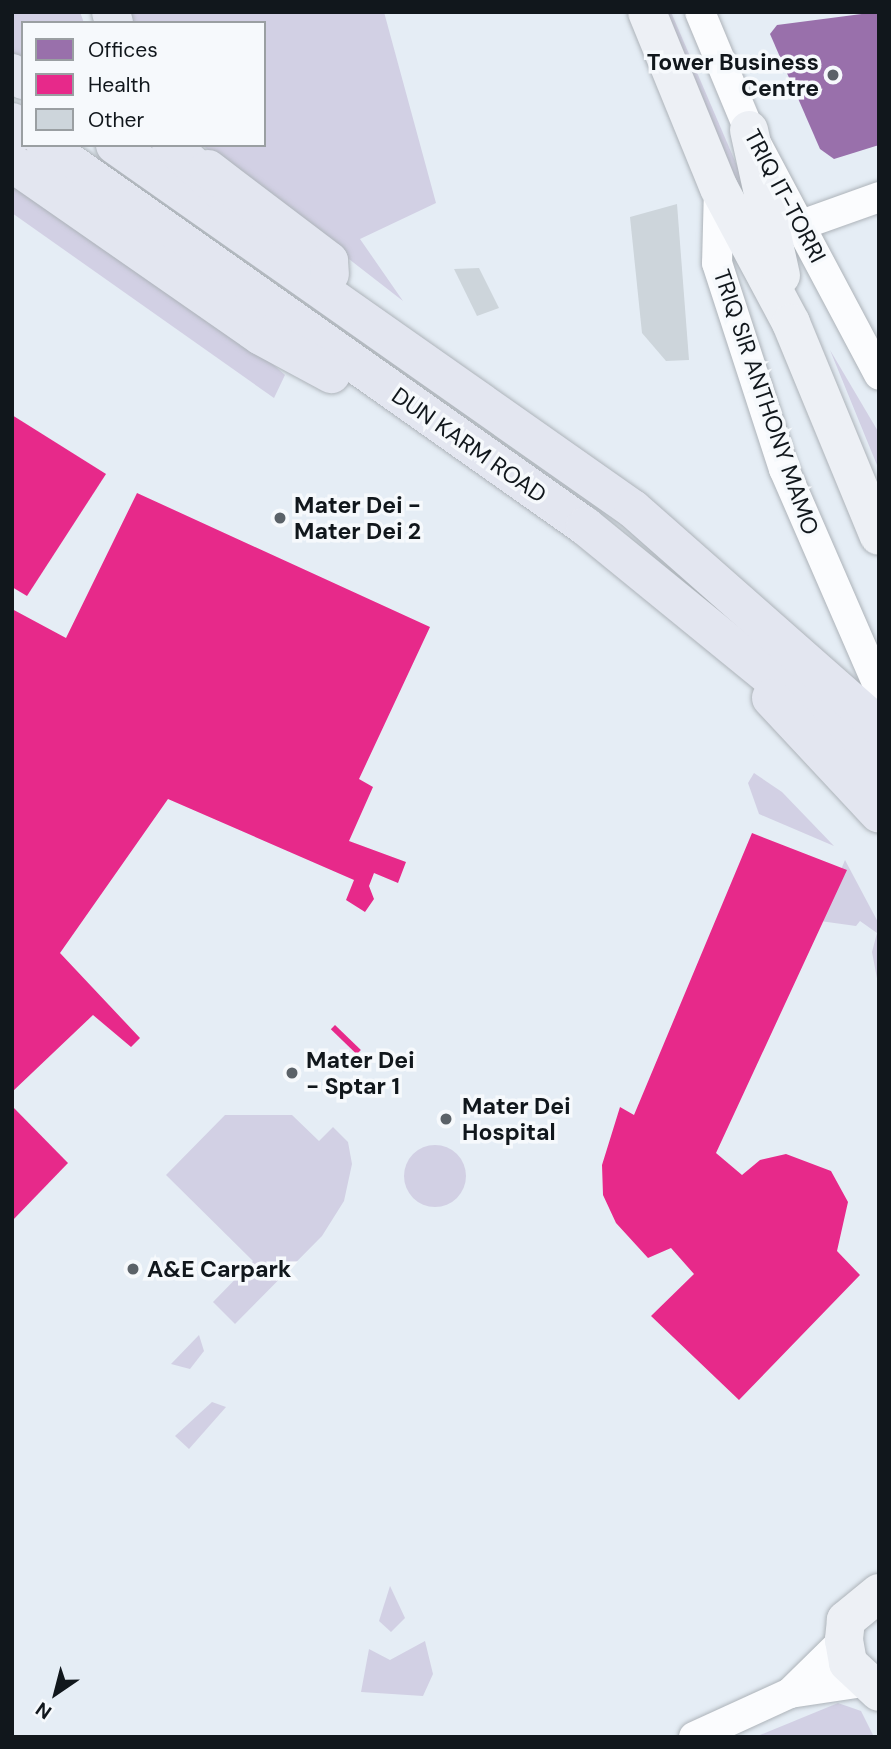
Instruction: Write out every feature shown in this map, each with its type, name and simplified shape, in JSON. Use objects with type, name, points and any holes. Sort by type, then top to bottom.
[{"type":"highway","name":"DUN KARM ROAD","points":[[47,147],[484,456],[683,603],[879,766]]},
{"type":"highway","name":"DUN KARM ROAD","points":[[118,147],[633,509],[879,726]]},
{"type":"highway","points":[[173,147],[188,166],[330,274],[608,474],[633,509]]},
{"type":"highway","points":[[189,147],[214,176],[329,261],[330,274]]},
{"type":"highway","points":[[12,163],[261,336],[484,456]]},
{"type":"highway","points":[[683,603],[879,814]]},
{"type":"main road","name":"TRIQ SIR ANTHONY MAMO","points":[[647,12],[719,188],[791,323],[879,536]]},
{"type":"main road","points":[[749,130],[791,323]]},
{"type":"main road","points":[[873,1694],[848,1663],[844,1640],[846,1620],[879,1592]]},
{"type":"street","name":"TRIQ IT-TORRI","points":[[700,12],[749,130],[879,376]]},
{"type":"street","name":"TRIQ SIR ANTHONY MAMO","points":[[719,188],[717,263],[784,468],[879,687]]},
{"type":"street","points":[[800,225],[879,197]]},
{"type":"street","points":[[694,1737],[790,1693],[844,1640]]},
{"type":"street","points":[[790,1693],[873,1694]]},
{"type":"shaded area","points":[[12,12],[80,12],[83,21],[21,21],[21,59],[12,53]]},
{"type":"shaded area","points":[[126,12],[384,12],[436,203],[360,239],[403,301],[205,147],[266,147],[266,21],[128,21]]},
{"type":"shaded area","points":[[663,12],[671,12],[744,182],[748,218]]},
{"type":"shaded area","points":[[12,181],[260,353],[285,375],[274,398],[12,213]]},
{"type":"shaded area","points":[[830,350],[879,433],[879,470]]},
{"type":"shaded area","points":[[754,773],[782,792],[834,846],[759,814],[748,783]]},
{"type":"shaded area","points":[[845,860],[879,924],[879,989],[872,952],[877,933],[860,921],[856,926],[820,921]]},
{"type":"shaded area","points":[[225,1115],[292,1115],[319,1141],[333,1127],[348,1142],[352,1164],[344,1201],[322,1236],[235,1324],[213,1302],[253,1261],[166,1175]]},
{"type":"shaded area","points":[[435,1145],[457,1154],[466,1176],[457,1198],[435,1207],[413,1198],[404,1176],[413,1154]]},
{"type":"shaded area","points":[[199,1335],[204,1351],[190,1369],[171,1364]]},
{"type":"shaded area","points":[[212,1402],[226,1407],[189,1449],[175,1436]]},
{"type":"shaded area","points":[[390,1586],[405,1618],[391,1632],[379,1621]]},
{"type":"shaded area","points":[[425,1641],[433,1674],[423,1696],[361,1692],[369,1649],[390,1660]]},
{"type":"shaded area","points":[[838,1703],[861,1711],[874,1737],[755,1737]]},
{"type":"building: Offices","name":"Tower Business Centre","points":[[877,12],[879,145],[834,159],[820,149],[770,34],[777,25]]},
{"type":"building: Health","points":[[12,415],[106,474],[27,596],[12,587]]},
{"type":"building: Health","points":[[137,493],[430,627],[359,779],[373,787],[349,841],[406,862],[398,883],[374,873],[369,886],[374,899],[365,912],[346,900],[354,880],[168,799],[60,953],[140,1038],[131,1047],[93,1015],[12,1092],[12,609],[66,638]]},
{"type":"building: Health","points":[[752,833],[847,870],[716,1153],[742,1175],[760,1160],[786,1154],[831,1171],[848,1202],[837,1251],[860,1275],[739,1400],[651,1316],[694,1274],[671,1248],[648,1258],[616,1223],[603,1195],[602,1165],[620,1107],[634,1115]]},
{"type":"building: Health","points":[[335,1025],[361,1050],[357,1054],[331,1029]]},
{"type":"building: Health","points":[[12,1106],[68,1163],[12,1221]]},
{"type":"building: Other","points":[[677,204],[689,360],[666,361],[642,333],[630,217]]},
{"type":"building: Other","points":[[479,268],[499,308],[477,316],[454,269]]},
{"type":"place","name":"Tower Business Centre","points":[[833,75]]},
{"type":"place","name":"Mater Dei - Mater Dei 2","points":[[280,518]]},
{"type":"place","name":"Mater Dei - Sptar 1","points":[[292,1073]]},
{"type":"place","name":"Mater Dei Hospital","points":[[446,1119]]},
{"type":"place","name":"A&E Carpark","points":[[133,1269]]}]
